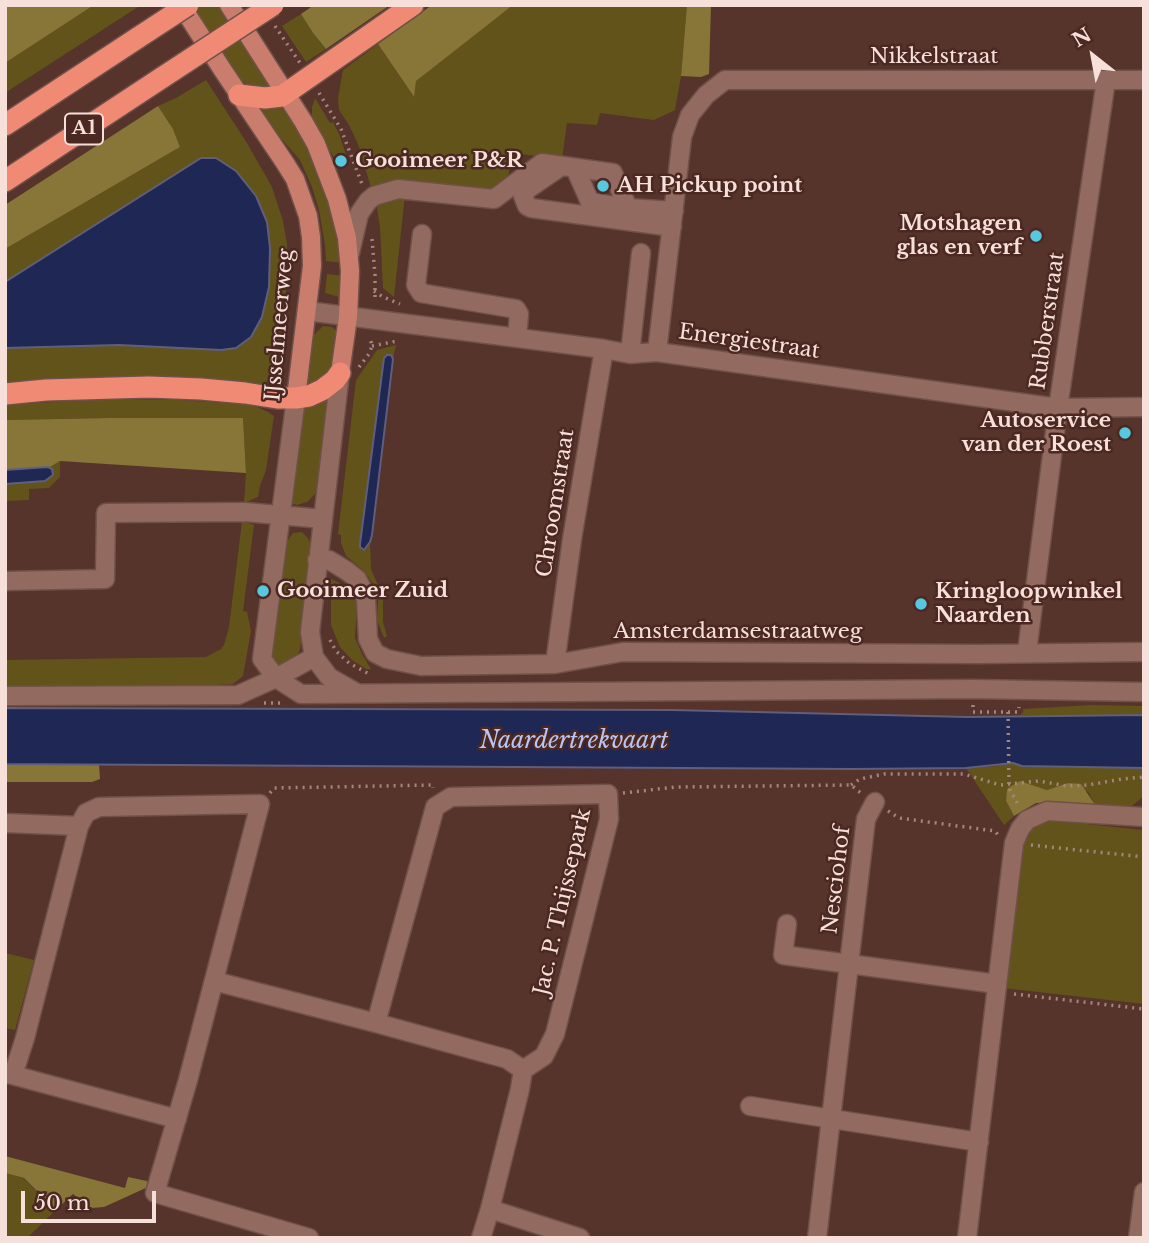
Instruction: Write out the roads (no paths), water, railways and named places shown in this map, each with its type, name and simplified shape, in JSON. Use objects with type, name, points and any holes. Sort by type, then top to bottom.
[{"type":"highway","name":"A1","points":[[5,125],[188,5]]},
{"type":"highway","name":"A1","points":[[5,181],[273,5]]},
{"type":"highway","points":[[239,95],[265,98],[282,96],[413,5]]},
{"type":"highway","points":[[5,394],[149,387],[296,398],[322,390],[341,373]]},
{"type":"main road","name":"IJsselmeerweg","points":[[181,5],[285,163],[302,196],[308,216],[312,251],[296,398]]},
{"type":"main road","points":[[229,5],[316,144],[342,214],[350,256],[348,317],[341,373]]},
{"type":"street","name":"Nikkelstraat","points":[[673,219],[682,137],[690,115],[706,95],[725,80],[1144,80]]},
{"type":"street","name":"Rubberstraat","points":[[1027,653],[1058,408],[1106,80]]},
{"type":"street","points":[[350,256],[359,214],[374,196],[398,189],[494,199],[542,163],[613,173],[628,208]]},
{"type":"street","points":[[568,167],[525,191],[523,196],[527,206],[673,219]]},
{"type":"street","points":[[568,167],[590,202],[673,219]]},
{"type":"street","points":[[657,352],[673,219]]},
{"type":"street","points":[[422,234],[416,285],[421,293],[516,309],[519,314],[517,338]]},
{"type":"street","points":[[630,354],[641,253]]},
{"type":"street","name":"Energiestraat","points":[[307,310],[630,354],[657,352],[1058,408],[1144,407]]},
{"type":"street","name":"Chroomstraat","points":[[555,664],[574,526],[604,349]]},
{"type":"street","points":[[341,373],[310,632],[314,657],[329,677],[360,694]]},
{"type":"street","name":"IJsselmeerweg","points":[[276,678],[262,659],[296,398]]},
{"type":"street","points":[[5,582],[105,579],[106,513],[244,512],[323,519]]},
{"type":"street","name":"Amsterdamsestraatweg","points":[[317,560],[329,560],[347,571],[363,590],[368,639],[376,653],[387,659],[421,666],[555,664],[623,652],[1144,652]]},
{"type":"street","points":[[5,696],[238,695],[314,657]]},
{"type":"street","points":[[276,678],[301,694],[956,689],[1144,692]]},
{"type":"street","name":"Jac. P. Thijssepark","points":[[376,1023],[435,807],[451,797],[608,794],[609,819],[555,1034],[544,1056],[523,1070]]},
{"type":"street","name":"Nesciohof","points":[[817,1238],[866,819],[875,802]]},
{"type":"street","points":[[177,1119],[9,1074],[25,1038],[79,826],[86,813],[99,807],[260,804],[177,1119],[155,1193],[275,1233],[309,1238]]},
{"type":"street","points":[[967,1238],[1014,844],[1020,829],[1027,820],[1047,811],[1144,817]]},
{"type":"street","points":[[5,823],[79,826]]},
{"type":"street","name":"Nesciohof","points":[[787,924],[783,955],[850,964]]},
{"type":"street","points":[[850,964],[997,988]]},
{"type":"street","points":[[214,981],[507,1059],[523,1070],[481,1238]]},
{"type":"street","points":[[750,1105],[979,1142]]},
{"type":"street","points":[[1138,1238],[1144,1192]]},
{"type":"street","points":[[490,1209],[580,1238]]},
{"type":"water","points":[[201,158],[216,158],[236,171],[256,196],[267,222],[270,248],[269,287],[262,317],[251,337],[236,348],[221,350],[119,345],[5,348],[5,282]]},
{"type":"water","points":[[391,355],[393,359],[372,535],[364,550],[360,544],[384,358]]},
{"type":"water","points":[[52,469],[53,475],[45,481],[5,484],[5,470]]},
{"type":"water","name":"Naardertrekvaart","points":[[5,708],[672,710],[967,717],[1144,715],[1144,768],[1022,766],[1013,763],[966,768],[852,769],[5,764]]},
{"type":"place","name":"Gooimeer P&R","points":[[341,161]]},
{"type":"place","name":"AH Pickup point","points":[[603,186]]},
{"type":"place","name":"Motshagen glas en verf","points":[[1036,236]]},
{"type":"place","name":"Autoservice van der Roest","points":[[1125,433]]},
{"type":"place","name":"Gooimeer Zuid","points":[[263,591]]},
{"type":"place","name":"Kringloopwinkel Naarden","points":[[921,604]]}]
